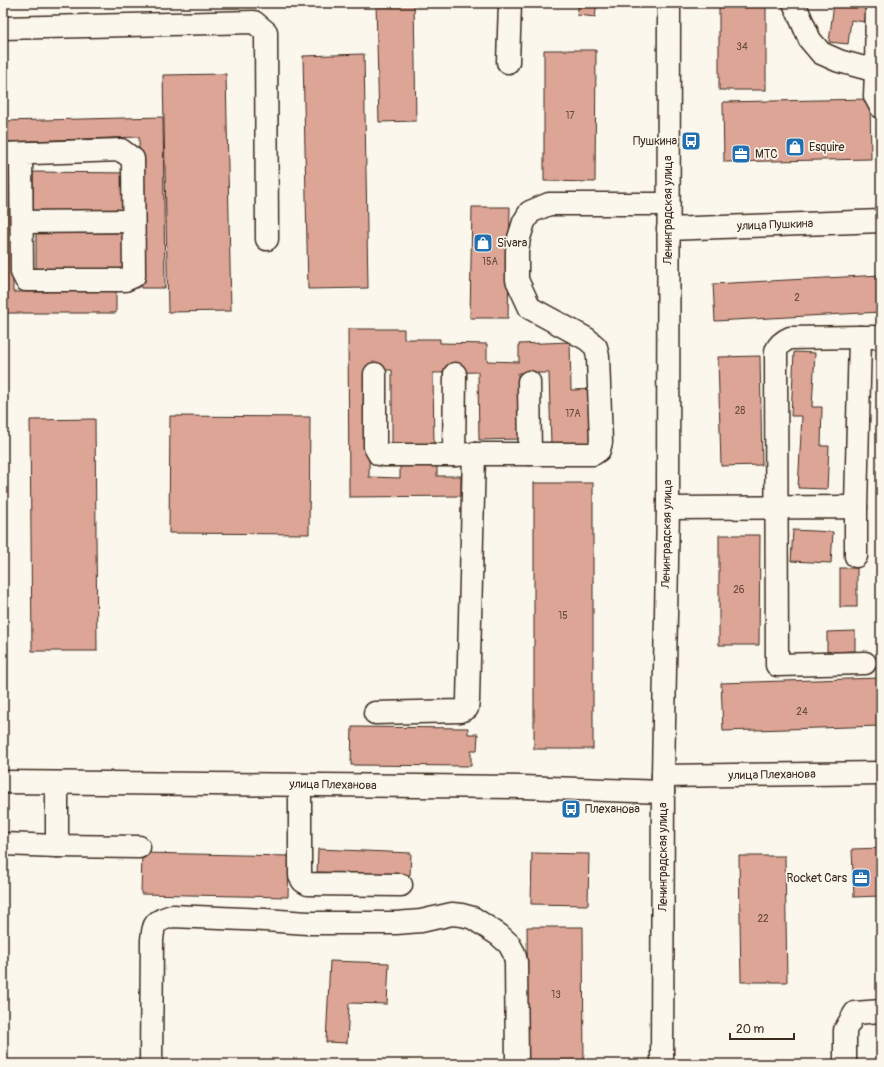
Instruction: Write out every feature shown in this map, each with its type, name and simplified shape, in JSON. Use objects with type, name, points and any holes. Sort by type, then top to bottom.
[{"type":"main road","points":[[508,62],[510,3]]},
{"type":"main road","name":"Ленинградская улица","points":[[662,1064],[663,784],[668,508],[669,3]]},
{"type":"main road","points":[[794,3],[810,40],[821,52],[839,61],[876,71]]},
{"type":"main road","points":[[877,3],[875,96],[881,107]]},
{"type":"main road","points":[[3,28],[254,22],[266,32],[266,239]]},
{"type":"main road","points":[[121,150],[133,159],[134,276],[125,280],[26,280],[22,272],[22,222],[12,154],[121,150]]},
{"type":"main road","points":[[375,374],[375,447],[379,454],[593,454],[599,450],[601,442],[598,357],[596,347],[587,339],[530,308],[518,280],[517,251],[519,238],[524,222],[530,212],[549,204],[668,204]]},
{"type":"main road","name":"улица Пушкина","points":[[668,229],[881,220]]},
{"type":"main road","points":[[22,222],[134,221]]},
{"type":"main road","points":[[856,556],[856,507],[870,337],[790,338],[781,343],[776,351],[777,665],[865,663]]},
{"type":"main road","points":[[375,713],[460,711],[467,708],[464,454],[455,374]]},
{"type":"main road","points":[[529,382],[530,454]]},
{"type":"main road","points":[[668,508],[856,507]]},
{"type":"main road","name":"улица Плеханова","points":[[3,782],[522,787],[663,784],[881,774]]},
{"type":"main road","points":[[57,783],[57,846]]},
{"type":"main road","points":[[300,785],[300,876],[303,881],[308,884],[401,885]]},
{"type":"main road","points":[[3,844],[139,848]]},
{"type":"main road","points":[[151,1064],[152,940],[154,926],[160,920],[172,916],[307,923],[396,923],[421,921],[452,914],[473,918],[499,934],[509,944],[514,953],[516,962],[517,1064]]},
{"type":"main road","points":[[845,1064],[845,1030],[855,1013],[881,1011]]},
{"type":"building","points":[[376,3],[414,3],[416,121],[379,122]]},
{"type":"building","points":[[579,3],[597,3],[595,17],[577,15]]},
{"type":"building","points":[[719,3],[766,3],[766,90],[719,90]]},
{"type":"building","points":[[834,3],[867,3],[865,22],[851,20],[848,44],[829,42]]},
{"type":"building","points":[[544,50],[596,50],[595,182],[544,181]]},
{"type":"building","points":[[364,54],[368,288],[308,289],[303,56]]},
{"type":"building","points":[[226,74],[231,311],[168,312],[163,75]]},
{"type":"building","points":[[870,99],[871,159],[724,162],[723,102]]},
{"type":"building","points":[[163,117],[165,288],[141,288],[139,137],[3,142],[3,121]]},
{"type":"building","points":[[3,164],[12,164],[13,292],[116,291],[116,313],[3,313]]},
{"type":"building","points":[[33,172],[129,173],[129,218],[33,218]]},
{"type":"building","points":[[472,207],[510,207],[508,318],[470,318]]},
{"type":"building","points":[[36,233],[130,233],[130,275],[36,275]]},
{"type":"building","points":[[881,275],[881,312],[715,321],[713,284]]},
{"type":"building","points":[[348,329],[404,329],[404,339],[440,339],[440,343],[487,344],[487,361],[519,362],[519,344],[570,342],[571,390],[596,389],[597,443],[551,445],[549,373],[518,373],[519,439],[479,440],[478,372],[433,373],[434,446],[392,447],[392,370],[370,370],[369,477],[400,478],[400,463],[437,464],[437,476],[461,476],[461,496],[349,497]]},
{"type":"building","points":[[794,352],[815,353],[812,407],[822,407],[821,446],[829,446],[827,489],[798,488],[802,416],[791,416]]},
{"type":"building","points":[[760,356],[762,465],[721,466],[718,357]]},
{"type":"building","points":[[880,360],[881,560],[878,560]]},
{"type":"building","points":[[170,416],[310,417],[309,534],[169,533]]},
{"type":"building","points":[[95,419],[97,651],[32,651],[30,420]]},
{"type":"building","points":[[534,483],[593,483],[593,749],[534,749]]},
{"type":"building","points":[[793,530],[833,532],[831,563],[791,561]]},
{"type":"building","points":[[719,535],[760,535],[759,645],[719,645]]},
{"type":"building","points":[[840,568],[857,568],[857,607],[840,607]]},
{"type":"building","points":[[855,631],[855,651],[827,652],[827,632]]},
{"type":"building","points":[[880,678],[881,726],[723,731],[721,683]]},
{"type":"building","points":[[352,727],[468,728],[468,734],[478,734],[477,750],[471,750],[471,766],[351,765]]},
{"type":"building","points":[[881,848],[880,913],[880,896],[854,897],[852,849]]},
{"type":"building","points":[[318,849],[411,853],[410,875],[317,872]]},
{"type":"building","points":[[142,853],[289,856],[288,897],[141,894]]},
{"type":"building","points":[[532,853],[589,854],[588,905],[531,904]]},
{"type":"building","points":[[739,856],[785,856],[787,982],[741,982]]},
{"type":"building","points":[[527,927],[583,927],[584,1064],[528,1064]]},
{"type":"building","points":[[330,961],[389,963],[387,1004],[349,1003],[347,1043],[326,1042]]},
{"type":"place","name":"Пушкина","points":[[691,141]]},
{"type":"place","name":"Esquire","points":[[795,147]]},
{"type":"place","name":"МТС","points":[[741,154]]},
{"type":"place","name":"Sivara","points":[[483,243]]},
{"type":"place","name":"Плеханова","points":[[571,809]]},
{"type":"place","name":"Rocket Cars","points":[[861,878]]}]
